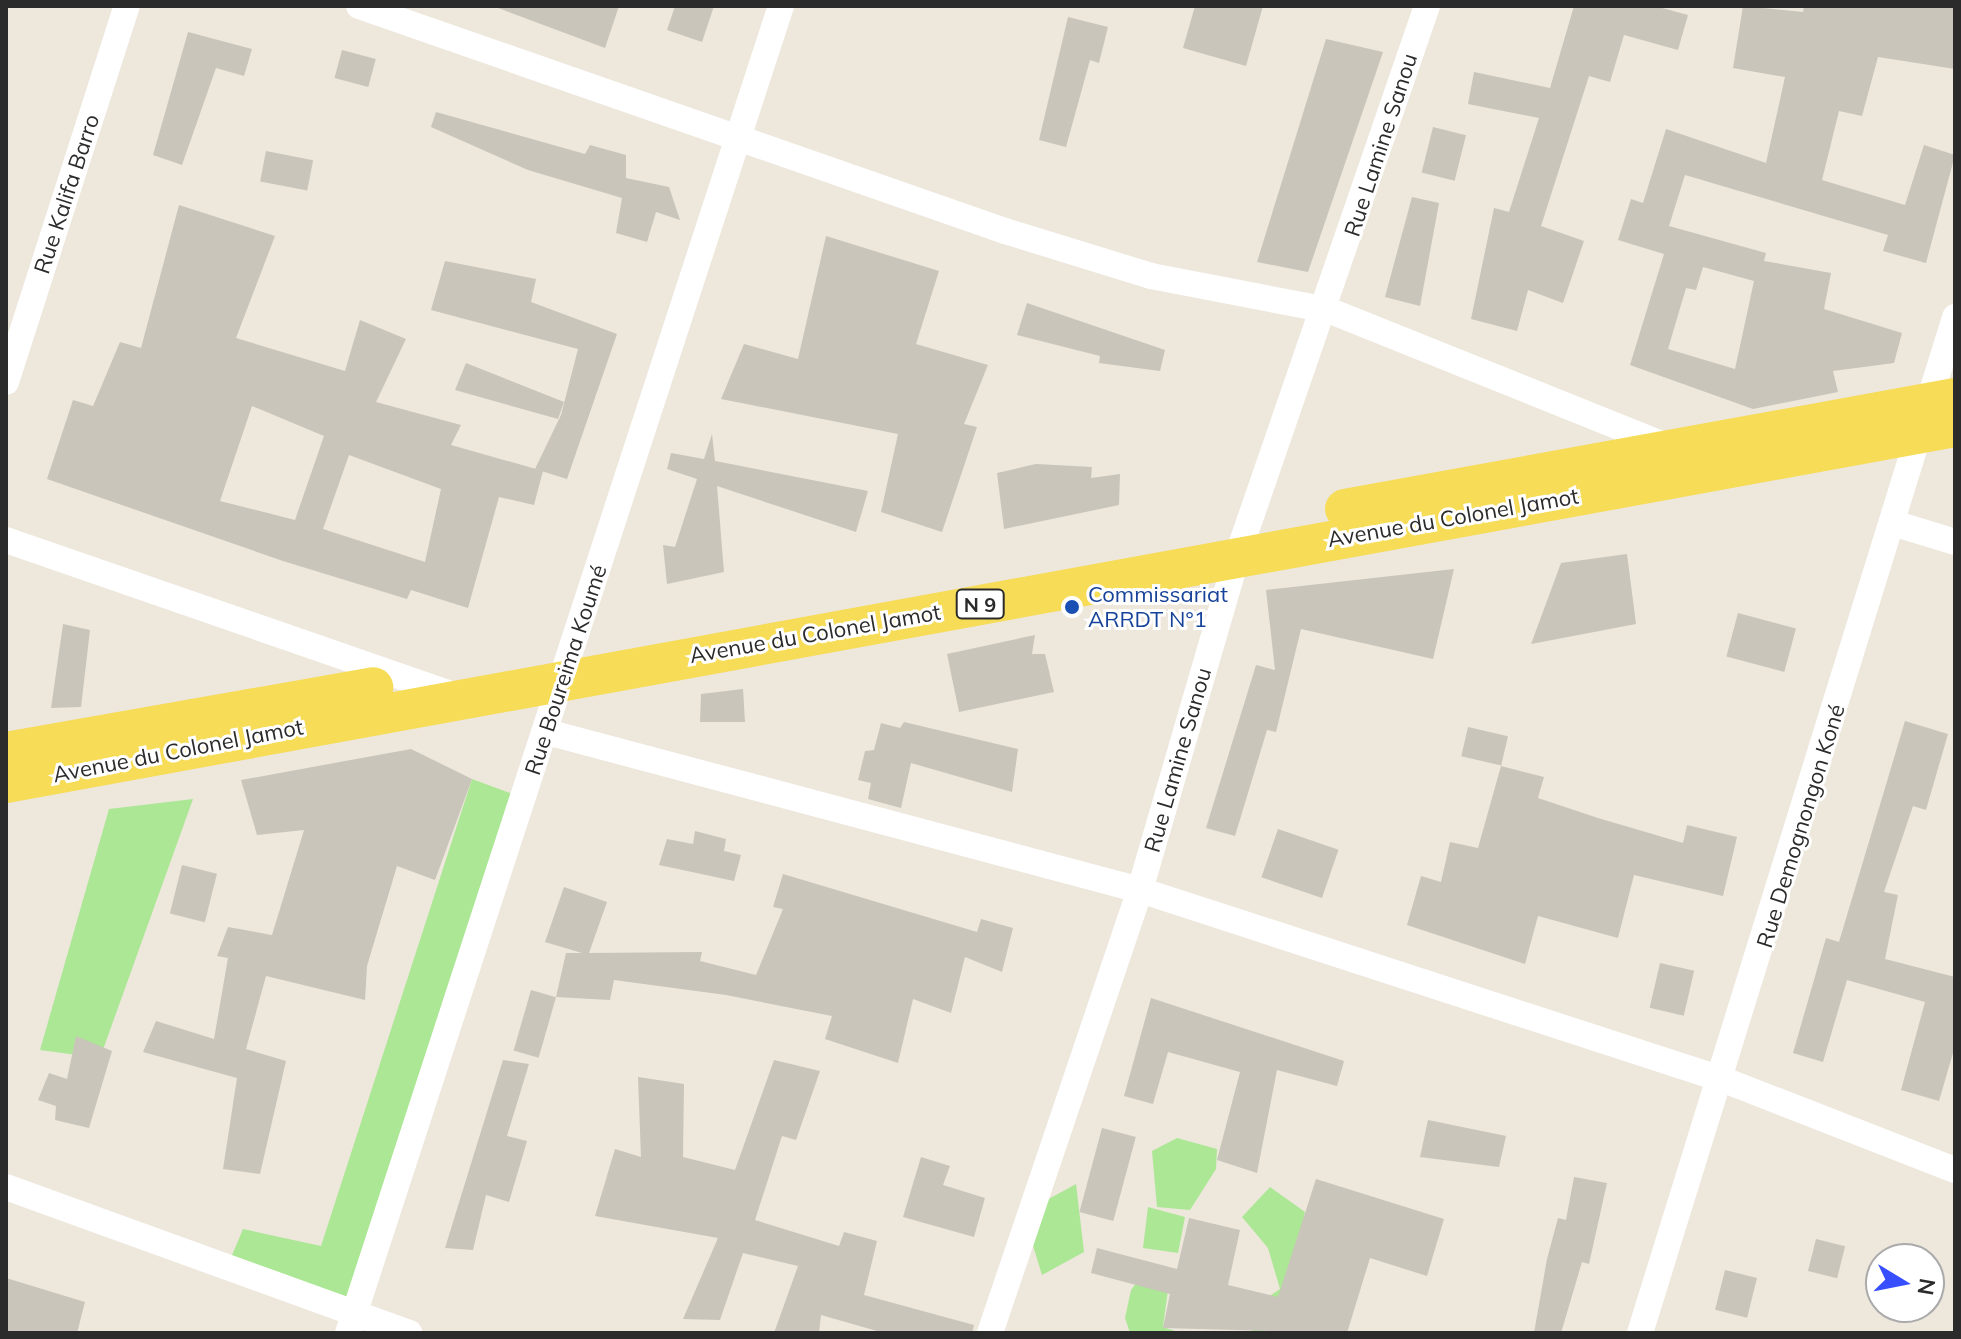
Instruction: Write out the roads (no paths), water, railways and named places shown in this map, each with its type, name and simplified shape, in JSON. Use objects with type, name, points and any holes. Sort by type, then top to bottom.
[{"type":"main road","name":"Avenue du Colonel Jamot","points":[[1242,542],[1672,448],[1938,416]]},
{"type":"main road","name":"Avenue du Colonel Jamot","points":[[6,752],[409,680],[568,666],[1242,542],[1734,467],[1938,416]]},
{"type":"main road","name":"Avenue du Colonel Jamot","points":[[6,783],[463,698],[568,666]]},
{"type":"street","name":"Rue Kalifa Barro","points":[[6,382],[127,6]]},
{"type":"street","points":[[359,6],[736,142],[1151,276],[1328,310],[1672,448],[1734,467]]},
{"type":"street","name":"Rue Boureima Koumé","points":[[350,1324],[547,732],[781,6]]},
{"type":"street","name":"Rue Lamine Sanou","points":[[990,1333],[1140,890],[1242,542],[1328,310],[1427,6]]},
{"type":"street","name":"Rue Demognongon Koné","points":[[1640,1333],[1724,1080],[1893,523],[1938,416],[1955,317]]},
{"type":"street","points":[[1893,523],[1955,542]]},
{"type":"street","points":[[6,540],[463,698]]},
{"type":"street","points":[[547,732],[1140,890],[1724,1080],[1955,1170]]},
{"type":"street","points":[[6,1187],[350,1324],[409,1333]]},
{"type":"place","name":"Commissariat ARRDT N°1","points":[[1072,607]]}]
